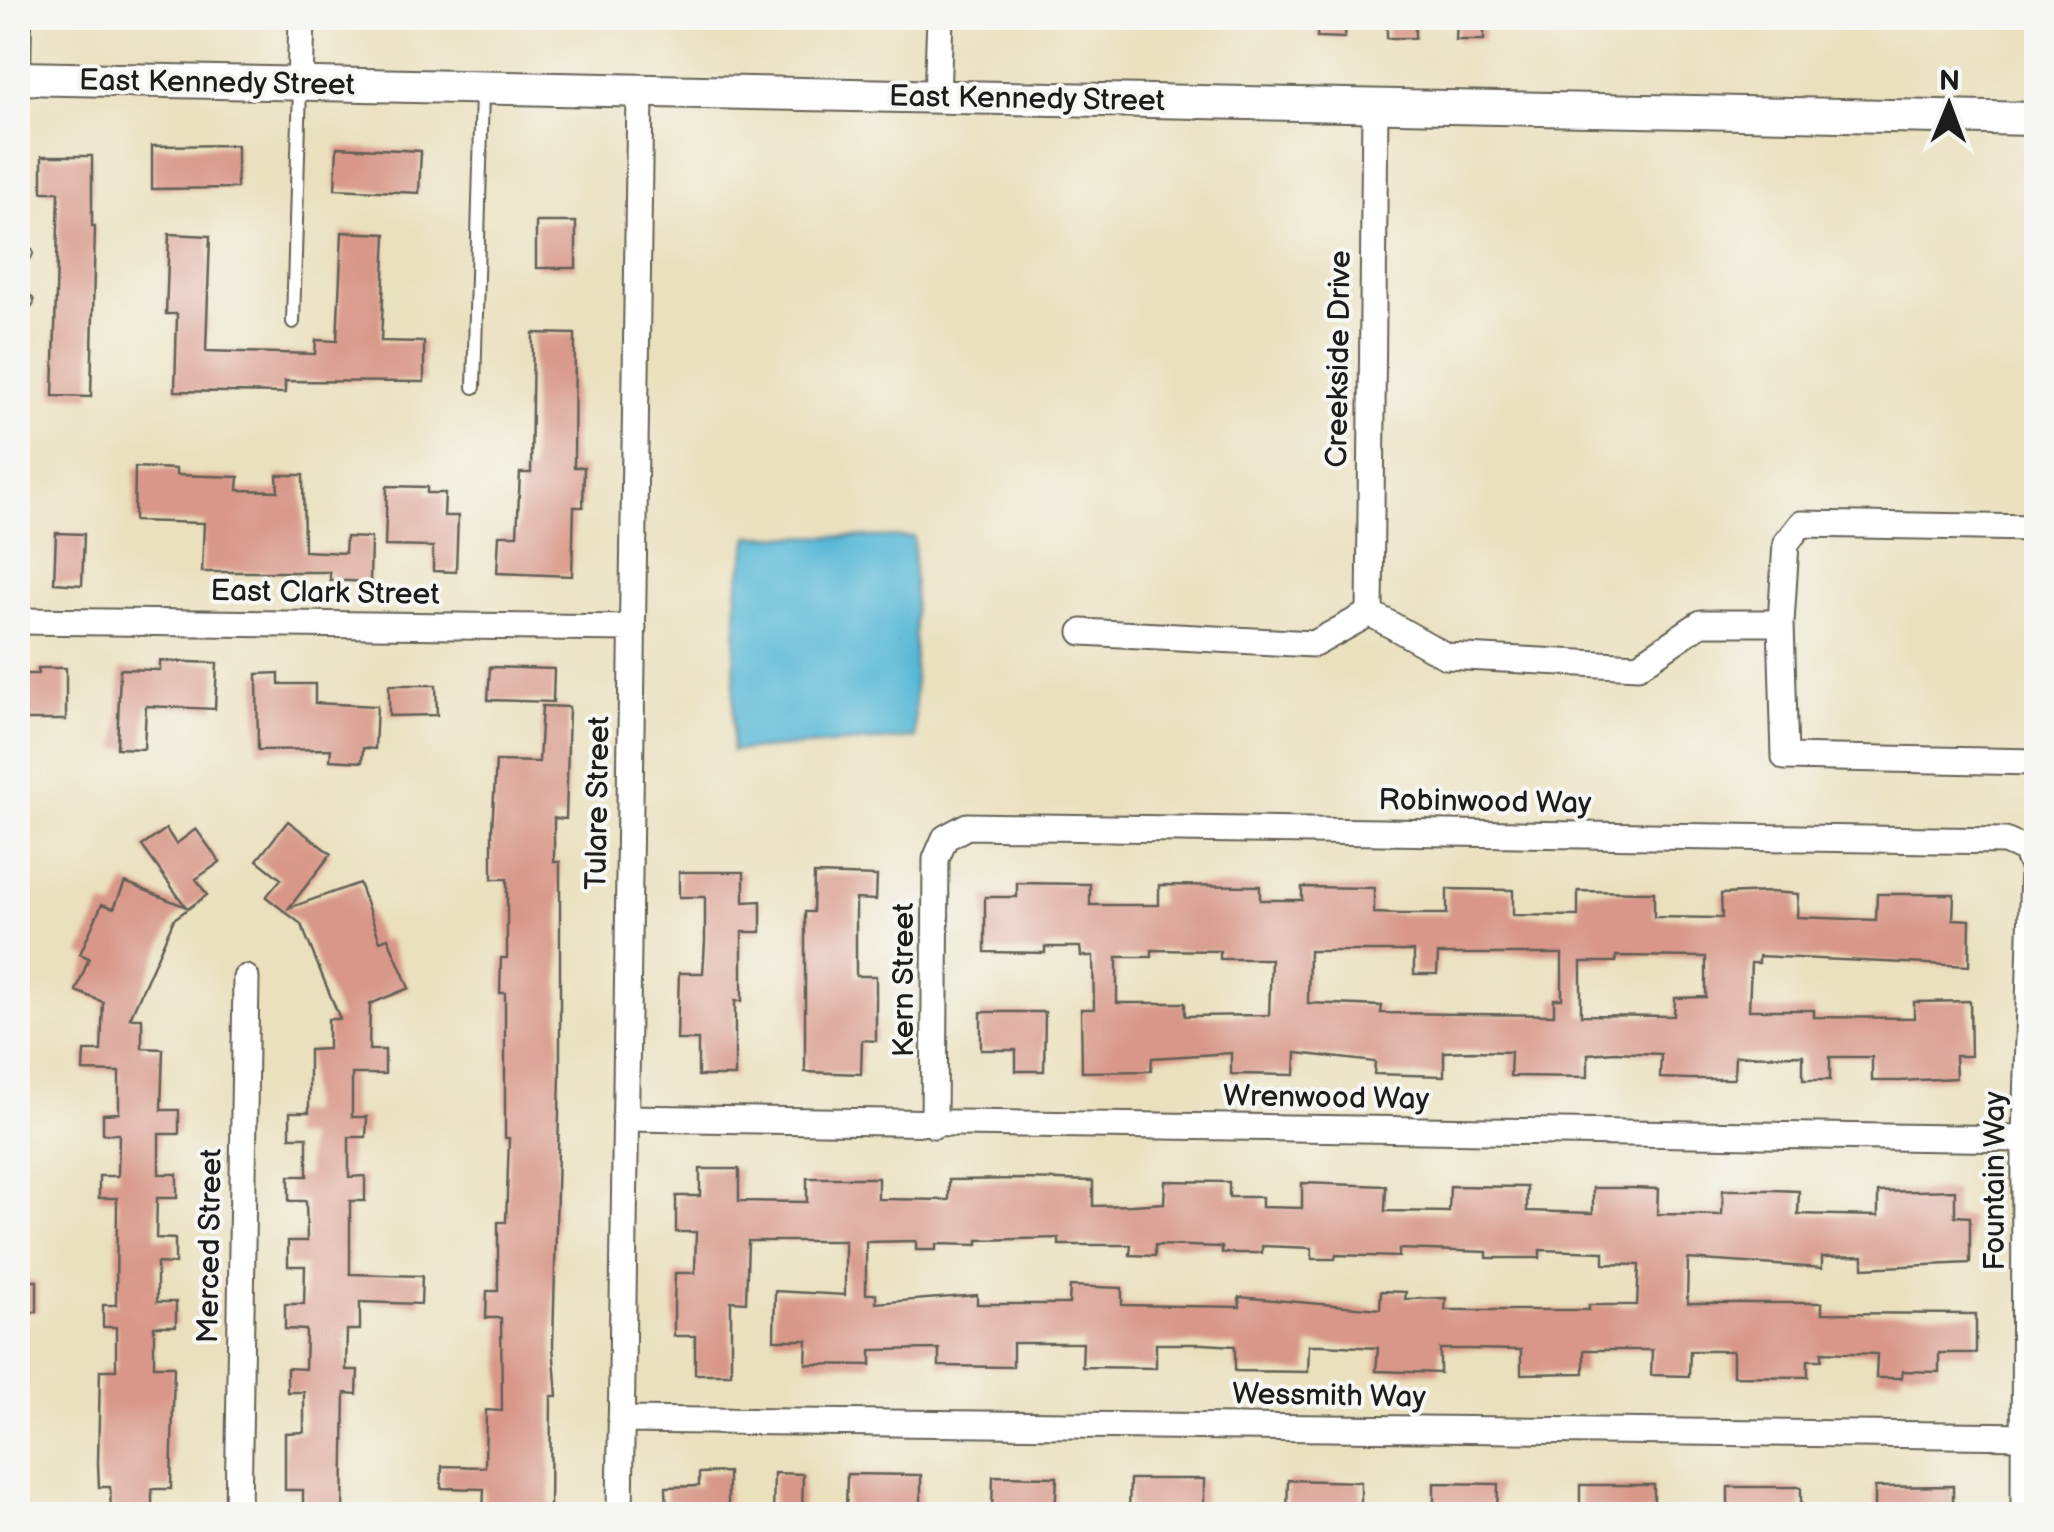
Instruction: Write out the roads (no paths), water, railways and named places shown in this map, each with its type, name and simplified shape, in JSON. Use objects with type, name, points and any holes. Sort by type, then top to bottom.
[{"type":"street","points":[[300,84],[302,18]]},
{"type":"street","points":[[938,96],[940,18]]},
{"type":"street","name":"East Kennedy Street","points":[[21,78],[2036,119]]},
{"type":"street","name":"Tulare Street","points":[[620,1514],[640,92]]},
{"type":"street","name":"Creekside Drive","points":[[1370,612],[1375,106]]},
{"type":"street","points":[[2036,528],[1801,524],[1786,544],[1781,624],[1785,756],[2036,762]]},
{"type":"street","points":[[1082,632],[1314,644],[1370,612],[1446,656],[1638,666],[1701,623],[1781,624]]},
{"type":"street","name":"East Clark Street","points":[[18,621],[632,628]]},
{"type":"street","name":"Robinwood Way","points":[[944,838],[967,826],[2005,840],[2025,850]]},
{"type":"street","name":"Kern Street","points":[[934,1125],[936,860],[944,838]]},
{"type":"street","name":"Fountain Way","points":[[2024,1514],[2031,1436],[2025,1139],[2033,868],[2025,850]]},
{"type":"street","name":"Merced Street","points":[[238,1514],[246,978]]},
{"type":"street","name":"Wrenwood Way","points":[[625,1118],[2025,1139]]},
{"type":"street","name":"Wessmith Way","points":[[622,1420],[2031,1436]]},
{"type":"lane","points":[[21,78],[26,18]]},
{"type":"lane","points":[[292,322],[300,84]]},
{"type":"lane","points":[[474,386],[482,88]]},
{"type":"water","points":[[749,536],[914,537],[915,738],[732,751],[737,591]]}]
